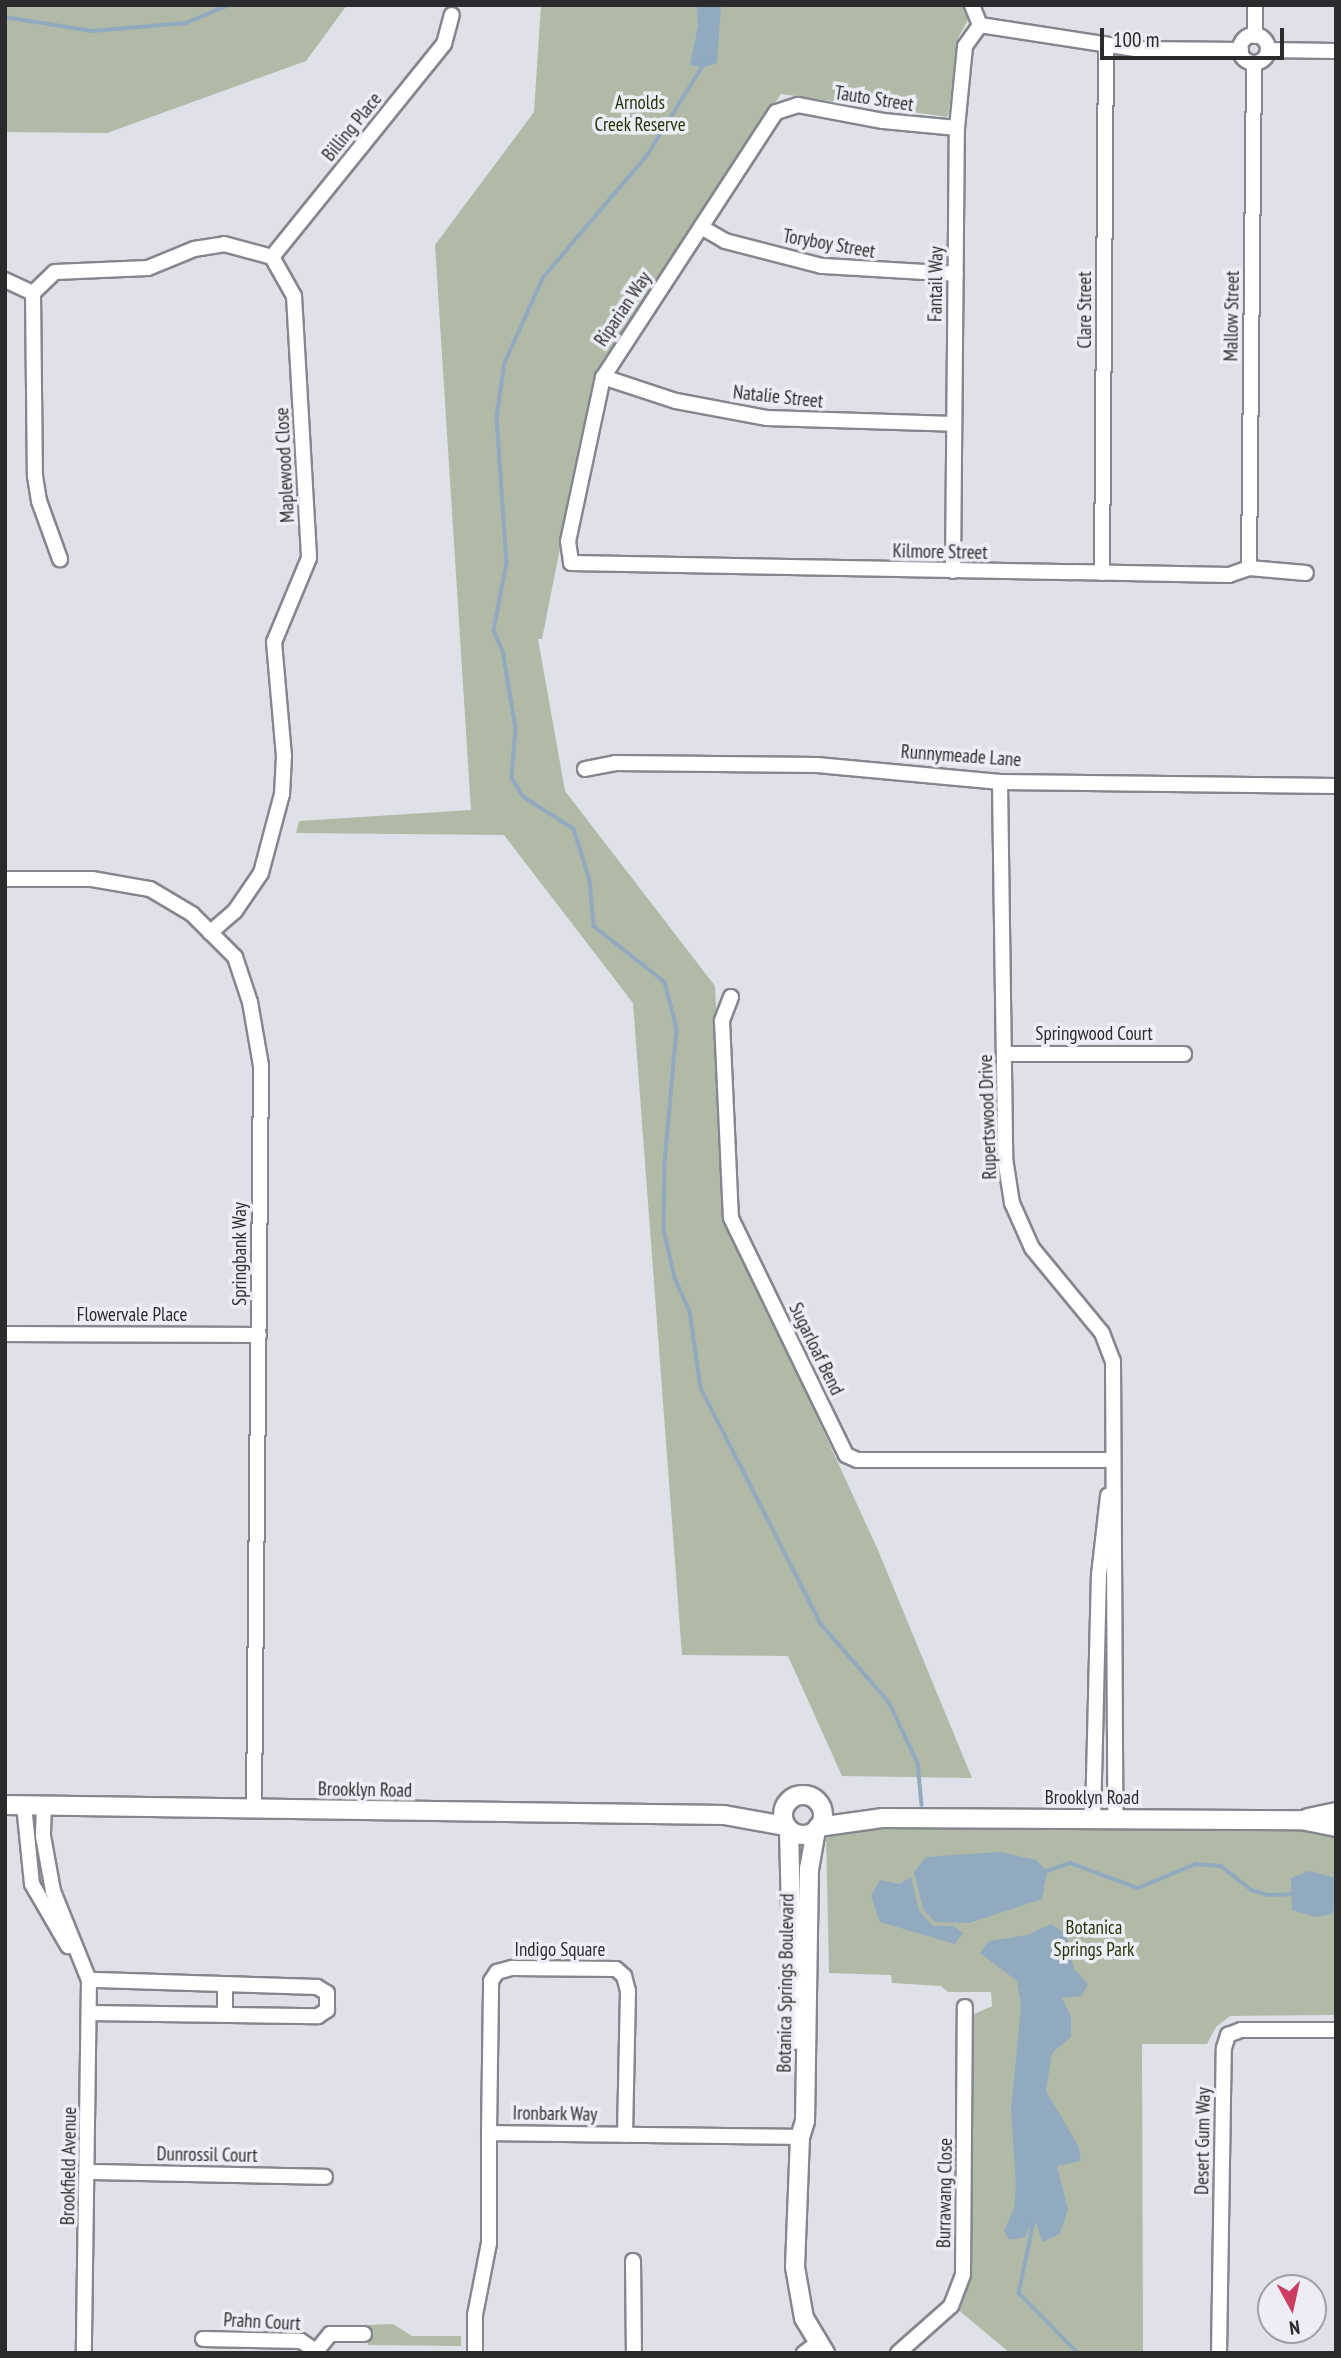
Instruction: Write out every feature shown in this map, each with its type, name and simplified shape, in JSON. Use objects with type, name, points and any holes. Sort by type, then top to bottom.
[{"type":"street","points":[[972,5],[980,25],[1106,46],[1241,50]]},
{"type":"street","points":[[1255,5],[1255,36]]},
{"type":"street","name":"Billing Place","points":[[272,257],[444,44],[452,15]]},
{"type":"street","name":"Fantail Way","points":[[953,571],[957,128],[965,46],[980,25]]},
{"type":"street","points":[[1255,36],[1266,41],[1268,50],[1265,58],[1254,63],[1243,58],[1241,50],[1243,41],[1255,36]]},
{"type":"street","name":"Clare Street","points":[[1102,573],[1106,46]]},
{"type":"street","points":[[1268,50],[1336,51]]},
{"type":"street","name":"Mallow Street","points":[[1249,568],[1254,63]]},
{"type":"street","name":"Tauto Street","points":[[785,106],[957,128]]},
{"type":"street","name":"Riparian Way","points":[[571,563],[568,541],[603,377],[701,227],[785,106]]},
{"type":"street","name":"Toryboy Street","points":[[701,227],[725,240],[822,266],[956,274]]},
{"type":"street","points":[[60,559],[38,501],[35,476],[33,293],[55,272],[148,268],[194,249],[224,244],[272,257]]},
{"type":"street","name":"Maplewood Close","points":[[210,933],[235,911],[261,873],[274,835],[284,756],[274,642],[309,558],[294,296],[272,257]]},
{"type":"street","points":[[5,280],[33,293]]},
{"type":"street","name":"Natalie Street","points":[[603,377],[676,401],[767,418],[954,424]]},
{"type":"street","name":"Kilmore Street","points":[[571,563],[1229,575],[1249,568],[1306,573]]},
{"type":"street","name":"Runnymeade Lane","points":[[585,769],[615,762],[817,765],[1000,782],[1336,786]]},
{"type":"street","name":"Rupertswood Drive","points":[[1000,782],[1005,1158],[1012,1203],[1032,1248],[1102,1332],[1113,1361],[1115,1819]]},
{"type":"street","name":"Springbank Way","points":[[5,879],[92,879],[150,889],[192,914],[235,957],[250,1002],[261,1066],[254,1809]]},
{"type":"street","name":"Sugarloaf Bend","points":[[732,997],[722,1021],[731,1218],[846,1455],[857,1460],[1113,1460]]},
{"type":"street","name":"Springwood Court","points":[[1004,1054],[1184,1054]]},
{"type":"street","name":"Flowervale Place","points":[[5,1334],[259,1335]]},
{"type":"street","name":"Rupertswood Drive","points":[[1093,1819],[1098,1575],[1113,1460]]},
{"type":"street","points":[[1097,1666],[1115,1666]]},
{"type":"street","points":[[811,1798],[822,1811],[817,1828],[806,1835],[788,1828],[784,1811],[789,1801],[811,1798]]},
{"type":"street","name":"Brooklyn Road","points":[[811,1798],[883,1818]]},
{"type":"street","name":"Brooklyn Road","points":[[723,1815],[789,1801]]},
{"type":"street","name":"Brooklyn Road","points":[[5,1805],[723,1815],[788,1828]]},
{"type":"street","points":[[24,1805],[27,1864],[41,1902],[89,1980],[317,1987],[327,1993],[327,2010],[318,2016],[89,2014]]},
{"type":"street","name":"Brookfield Avenue","points":[[44,1805],[45,1859],[53,1891],[89,1980],[84,2353]]},
{"type":"street","name":"Brooklyn Road","points":[[1301,1820],[1336,1812]]},
{"type":"street","name":"Brooklyn Road","points":[[817,1828],[883,1818],[1301,1820],[1336,1827]]},
{"type":"street","name":"Botanica Springs Boulevard","points":[[788,1828],[795,2121],[800,2137]]},
{"type":"street","name":"Botanica Springs Boulevard","points":[[815,2350],[797,2293],[795,2267],[800,2137],[805,2121],[809,1868],[817,1828]]},
{"type":"street","points":[[27,1864],[45,1859]]},
{"type":"street","name":"Indigo Square","points":[[489,2133],[491,1981],[497,1972],[512,1968],[616,1969],[624,1976],[628,1991],[625,2135]]},
{"type":"street","points":[[225,1986],[225,2015]]},
{"type":"street","name":"Burrawang Close","points":[[898,2353],[951,2306],[963,2273],[965,2007]]},
{"type":"street","name":"Desert Gum Way","points":[[1219,2353],[1224,2048],[1228,2035],[1241,2030],[1335,2031]]},
{"type":"street","name":"Ironbark Way","points":[[475,2353],[475,2315],[489,2243],[489,2133],[800,2137]]},
{"type":"street","name":"Dunrossil Court","points":[[88,2172],[325,2177]]},
{"type":"street","points":[[633,2260],[634,2353]]},
{"type":"street","name":"Prahn Court","points":[[203,2339],[301,2341],[319,2351],[330,2334],[364,2334]]},
{"type":"green space","points":[[5,5],[347,5],[306,61],[107,133],[5,132]]},
{"type":"green space","name":"Arnolds Creek Reserve","points":[[541,5],[966,5],[969,18],[958,38],[948,117],[781,94],[595,372],[542,639],[538,639],[565,791],[715,986],[726,1219],[878,1550],[972,1778],[842,1776],[788,1656],[682,1655],[633,1003],[504,835],[296,833],[299,821],[471,810],[435,245],[534,112]]},
{"type":"green space","name":"Botanica Springs Park","points":[[842,1822],[1336,1822],[1336,2015],[1230,2016],[1216,2027],[1207,2044],[1142,2044],[1143,2353],[1010,2353],[950,2303],[968,2274],[972,2015],[992,2006],[991,1992],[948,1992],[941,1986],[892,1983],[891,1975],[829,1973],[826,1834]]},
{"type":"green space","points":[[393,2324],[412,2336],[461,2336],[461,2346],[368,2345],[368,2325]]},
{"type":"water","points":[[697,5],[721,5],[717,63],[705,67],[690,65],[698,26]]},
{"type":"water","points":[[1000,1852],[1036,1860],[1047,1871],[1042,1899],[969,1923],[935,1922],[923,1909],[914,1872],[926,1857]]},
{"type":"water","points":[[1309,1871],[1336,1878],[1333,1914],[1315,1917],[1292,1910],[1291,1878]]},
{"type":"water","points":[[911,1877],[919,1911],[933,1926],[953,1926],[963,1933],[955,1944],[880,1922],[871,1896],[880,1880],[900,1884]]},
{"type":"water","points":[[1051,1924],[1066,1934],[1074,1969],[1088,1984],[1082,1996],[1062,1998],[1071,2017],[1071,2037],[1052,2053],[1046,2091],[1078,2145],[1081,2161],[1057,2166],[1068,2209],[1060,2234],[1042,2242],[1035,2219],[1025,2237],[1009,2240],[1004,2231],[1014,2208],[1016,2185],[1011,2110],[1021,2006],[1017,1981],[980,1953],[989,1941],[1028,1935]]},
{"type":"waterway","points":[[5,17],[92,31],[186,23],[229,5]]},
{"type":"waterway","points":[[705,63],[648,155],[544,277],[505,363],[497,417],[507,563],[494,631],[503,651],[516,729],[512,778],[524,797],[574,829],[590,880],[594,926],[665,982],[677,1029],[665,1164],[664,1230],[675,1278],[690,1311],[701,1388],[822,1625],[889,1702],[918,1763],[922,1805]]},
{"type":"waterway","points":[[1047,1871],[1070,1863],[1138,1888],[1196,1864],[1221,1866],[1252,1890],[1268,1895],[1291,1894]]},
{"type":"waterway","points":[[1035,2218],[1019,2293],[1078,2353]]}]
